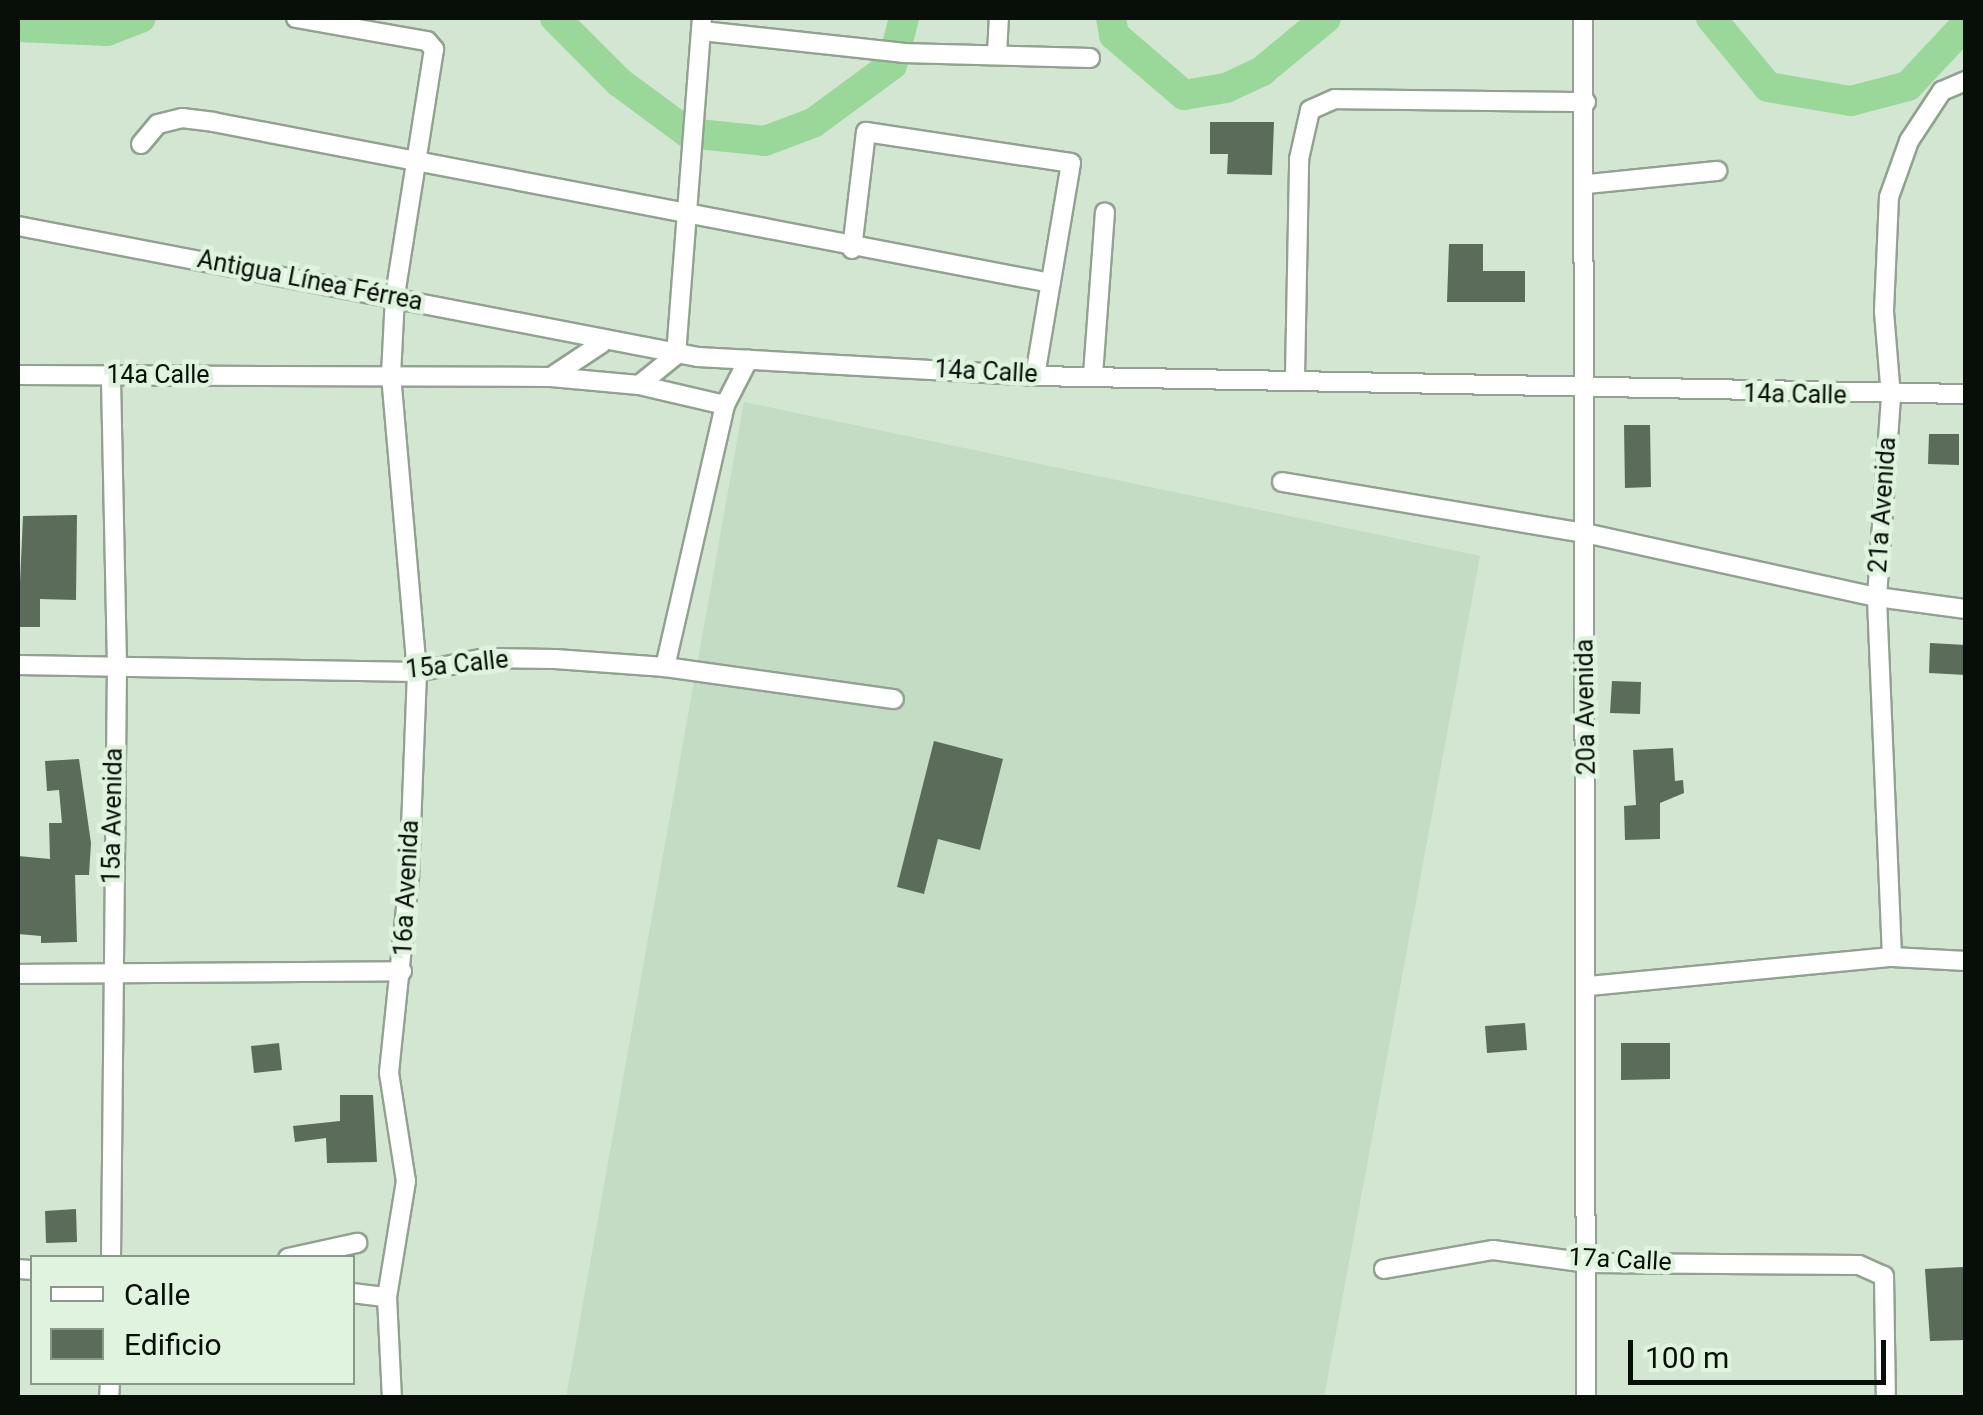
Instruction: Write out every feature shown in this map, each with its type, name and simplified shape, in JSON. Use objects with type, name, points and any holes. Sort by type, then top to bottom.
[{"type":"street","name":"16a Avenida","points":[[296,18],[427,41],[434,50],[395,296],[391,375],[417,672],[402,971],[389,1074],[406,1182],[387,1297],[392,1398]]},
{"type":"street","points":[[997,54],[999,18]]},
{"type":"street","name":"20a Avenida","points":[[1583,18],[1588,184],[1582,389],[1590,986],[1586,1398]]},
{"type":"street","points":[[639,384],[676,356],[702,24],[894,52],[1090,58]]},
{"type":"street","name":"21a Avenida","points":[[1892,958],[1876,597],[1891,397],[1884,312],[1888,197],[1909,141],[1942,91],[1966,81]]},
{"type":"street","points":[[1295,376],[1299,159],[1310,110],[1335,100],[1586,102]]},
{"type":"street","points":[[140,144],[158,124],[182,118],[852,250],[1051,284]]},
{"type":"street","points":[[852,250],[866,132],[1072,164],[1035,376]]},
{"type":"street","points":[[1588,184],[1717,171]]},
{"type":"street","points":[[1094,375],[1104,212]]},
{"type":"street","name":"Antigua Línea Férrea","points":[[18,226],[395,296],[602,343]]},
{"type":"street","points":[[551,376],[602,343]]},
{"type":"street","name":"14a Calle","points":[[602,343],[676,356],[1035,376],[1295,376],[1582,389],[1891,397],[1966,394]]},
{"type":"street","points":[[665,666],[725,405],[748,360]]},
{"type":"street","name":"14a Calle","points":[[18,375],[551,376],[639,384],[725,405]]},
{"type":"street","name":"15a Avenida","points":[[111,375],[116,666],[109,977],[111,1255]]},
{"type":"street","points":[[1282,482],[1585,533],[1876,597],[1966,609]]},
{"type":"street","name":"15a Calle","points":[[18,666],[417,672],[485,658],[665,666],[894,699]]},
{"type":"street","points":[[1590,986],[1892,958],[1966,961]]},
{"type":"street","points":[[18,974],[109,977],[402,971]]},
{"type":"street","points":[[302,1255],[357,1243]]},
{"type":"street","name":"17a Calle","points":[[1384,1268],[1493,1250],[1588,1263],[1859,1265],[1884,1276],[1886,1398]]},
{"type":"street","points":[[355,1293],[387,1297]]},
{"type":"shaded area","points":[[744,402],[1480,556],[1324,1397],[566,1398]]},
{"type":"building","points":[[1210,122],[1274,122],[1272,175],[1227,174],[1228,154],[1210,154]]},
{"type":"building","points":[[1449,244],[1483,244],[1483,271],[1525,271],[1525,302],[1447,302]]},
{"type":"building","points":[[1624,425],[1650,425],[1651,487],[1625,488]]},
{"type":"building","points":[[1929,434],[1959,434],[1959,465],[1928,464]]},
{"type":"building","points":[[77,515],[76,600],[40,599],[40,627],[18,627],[23,516]]},
{"type":"building","points":[[1930,643],[1966,645],[1966,675],[1929,673]]},
{"type":"building","points":[[1612,681],[1641,682],[1640,714],[1610,713]]},
{"type":"building","points":[[934,741],[1003,759],[980,850],[938,839],[924,894],[897,887]]},
{"type":"building","points":[[1673,748],[1675,781],[1683,780],[1684,793],[1660,803],[1660,839],[1625,840],[1624,806],[1636,805],[1633,750]]},
{"type":"building","points":[[79,759],[91,843],[89,875],[75,875],[77,942],[41,943],[41,936],[18,934],[18,856],[50,859],[49,823],[62,823],[59,790],[47,791],[45,761]]},
{"type":"building","points":[[1525,1023],[1527,1050],[1487,1053],[1485,1026]]},
{"type":"building","points":[[279,1043],[282,1070],[254,1073],[251,1046]]},
{"type":"building","points":[[1621,1043],[1670,1043],[1670,1079],[1621,1080]]},
{"type":"building","points":[[340,1095],[373,1095],[377,1162],[327,1163],[326,1138],[295,1142],[293,1126],[340,1121]]},
{"type":"building","points":[[76,1209],[77,1242],[46,1243],[45,1211]]},
{"type":"building","points":[[1963,1267],[1966,1340],[1930,1341],[1925,1269]]},
{"type":"waterway","points":[[18,27],[107,31],[141,18]]},
{"type":"waterway","points":[[555,18],[619,82],[688,133],[765,141],[813,123],[892,65],[904,18]]},
{"type":"waterway","points":[[1111,18],[1114,35],[1184,95],[1226,88],[1262,71],[1326,18]]},
{"type":"waterway","points":[[1711,18],[1768,87],[1851,101],[1908,86],[1966,24]]}]
